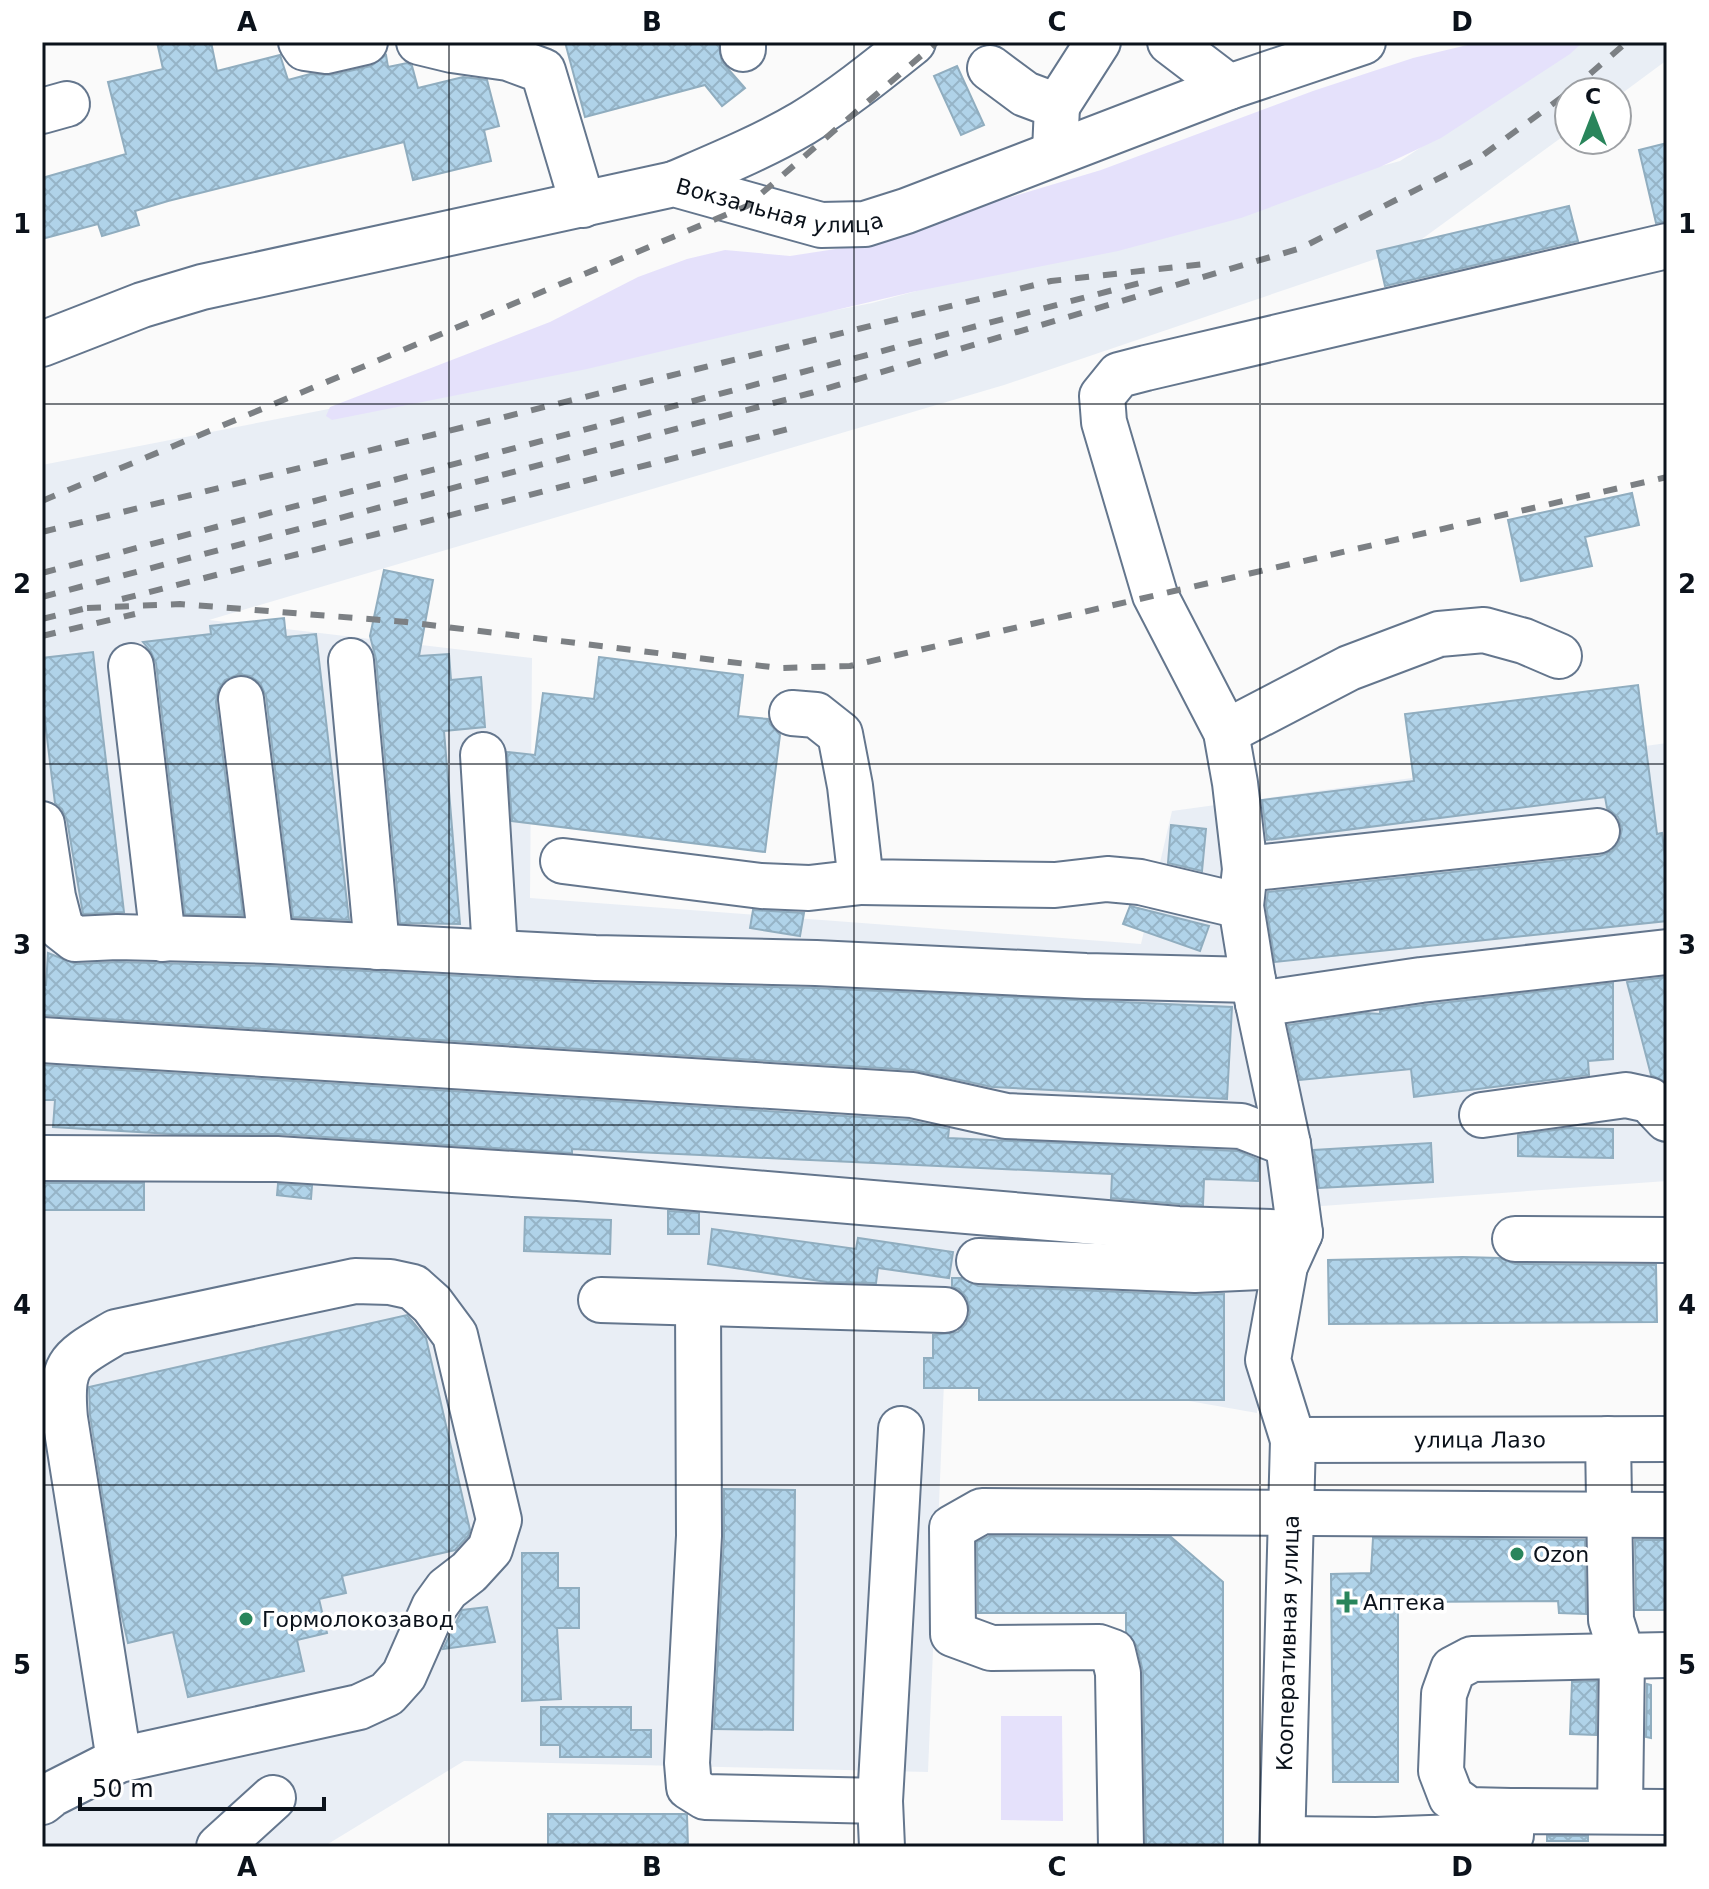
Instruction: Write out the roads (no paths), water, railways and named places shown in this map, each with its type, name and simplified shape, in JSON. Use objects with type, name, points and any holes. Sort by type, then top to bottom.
[{"type":"main road","points":[[301,42],[305,48],[326,51],[365,42]]},
{"type":"main road","points":[[419,42],[508,58],[546,56],[583,205]]},
{"type":"main road","points":[[674,184],[752,150],[804,122],[913,42]]},
{"type":"main road","points":[[1055,152],[1057,106],[1098,42]]},
{"type":"main road","points":[[1170,42],[1229,87]]},
{"type":"main road","name":"Вокзальная улица","points":[[42,344],[142,305],[202,287],[674,184],[821,225],[865,224],[1229,87],[1363,42]]},
{"type":"main road","points":[[990,68],[1025,94],[1057,106]]},
{"type":"main road","name":"Кооперативная улица","points":[[1282,1843],[1293,1440],[1268,1360],[1292,1249],[1288,1144],[1255,992],[1226,732],[1155,595],[1104,422],[1102,396],[1119,375],[1667,246]]},
{"type":"main road","points":[[1226,732],[1349,668],[1439,634],[1484,630],[1524,641],[1559,656]]},
{"type":"main road","points":[[351,661],[377,947]]},
{"type":"main road","points":[[131,666],[163,939]]},
{"type":"main road","points":[[241,699],[271,941]]},
{"type":"main road","points":[[792,713],[816,715],[840,734],[850,786],[861,882]]},
{"type":"main road","points":[[483,755],[495,951]]},
{"type":"main road","points":[[42,824],[61,928],[75,939],[117,937],[271,941],[595,958],[816,963],[1086,976],[1255,992],[1421,980],[1667,952]]},
{"type":"main road","points":[[563,861],[761,886],[809,888],[861,882],[1055,885],[1107,879],[1243,888],[1597,831]]},
{"type":"main road","points":[[42,1040],[912,1095],[1006,1116],[1241,1126],[1288,1144]]},
{"type":"main road","points":[[1482,1115],[1626,1095],[1649,1100],[1667,1119]]},
{"type":"main road","points":[[42,1158],[277,1159],[578,1178],[1178,1229],[1292,1249]]},
{"type":"main road","points":[[1515,1239],[1667,1240]]},
{"type":"main road","points":[[979,1261],[1195,1270],[1292,1249]]},
{"type":"main road","points":[[42,1802],[119,1760],[359,1707],[387,1694],[404,1675],[434,1607],[447,1589],[469,1572],[490,1549],[499,1520],[455,1335],[432,1304],[413,1287],[390,1282],[355,1281],[116,1332],[81,1353],[66,1369],[62,1388],[65,1418],[119,1760]]},
{"type":"main road","points":[[601,1300],[945,1310]]},
{"type":"main road","points":[[698,1303],[699,1536],[687,1763],[689,1787],[705,1797],[880,1801]]},
{"type":"main road","points":[[882,1847],[880,1801],[901,1429]]},
{"type":"main road","points":[[1608,1439],[1611,1620],[1622,1655],[1620,1811]]},
{"type":"main road","name":"улица Лазо","points":[[1293,1440],[1667,1439]]},
{"type":"main road","points":[[1121,1847],[1118,1673],[1113,1652],[1099,1647],[991,1648],[953,1634],[952,1528],[982,1511],[1667,1515]]},
{"type":"main road","points":[[1511,1831],[1469,1810],[1451,1797],[1441,1771],[1444,1694],[1453,1669],[1472,1659],[1667,1655]]},
{"type":"main road","points":[[219,1847],[273,1798]]},
{"type":"main road","points":[[1282,1843],[1511,1831],[1620,1811],[1667,1812]]},
{"type":"railway","points":[[42,501],[747,206],[937,42]]},
{"type":"railway","points":[[1588,76],[1627,42]]},
{"type":"railway","points":[[42,597],[811,393],[1301,248],[1479,158],[1553,104]]},
{"type":"railway","points":[[42,532],[1051,281],[1213,263]]},
{"type":"railway","points":[[42,573],[1151,280]]},
{"type":"railway","points":[[122,599],[800,426]]},
{"type":"railway","points":[[87,608],[180,604],[406,622],[779,668],[850,666],[1667,477]]},
{"type":"railway","points":[[42,619],[95,606]]},
{"type":"railway","points":[[42,636],[135,614]]},
{"type":"place","name":"Ozon","points":[[1517,1554]]},
{"type":"place","name":"Аптека","points":[[1347,1602]]},
{"type":"place","name":"Гормолокозавод","points":[[246,1619]]}]
